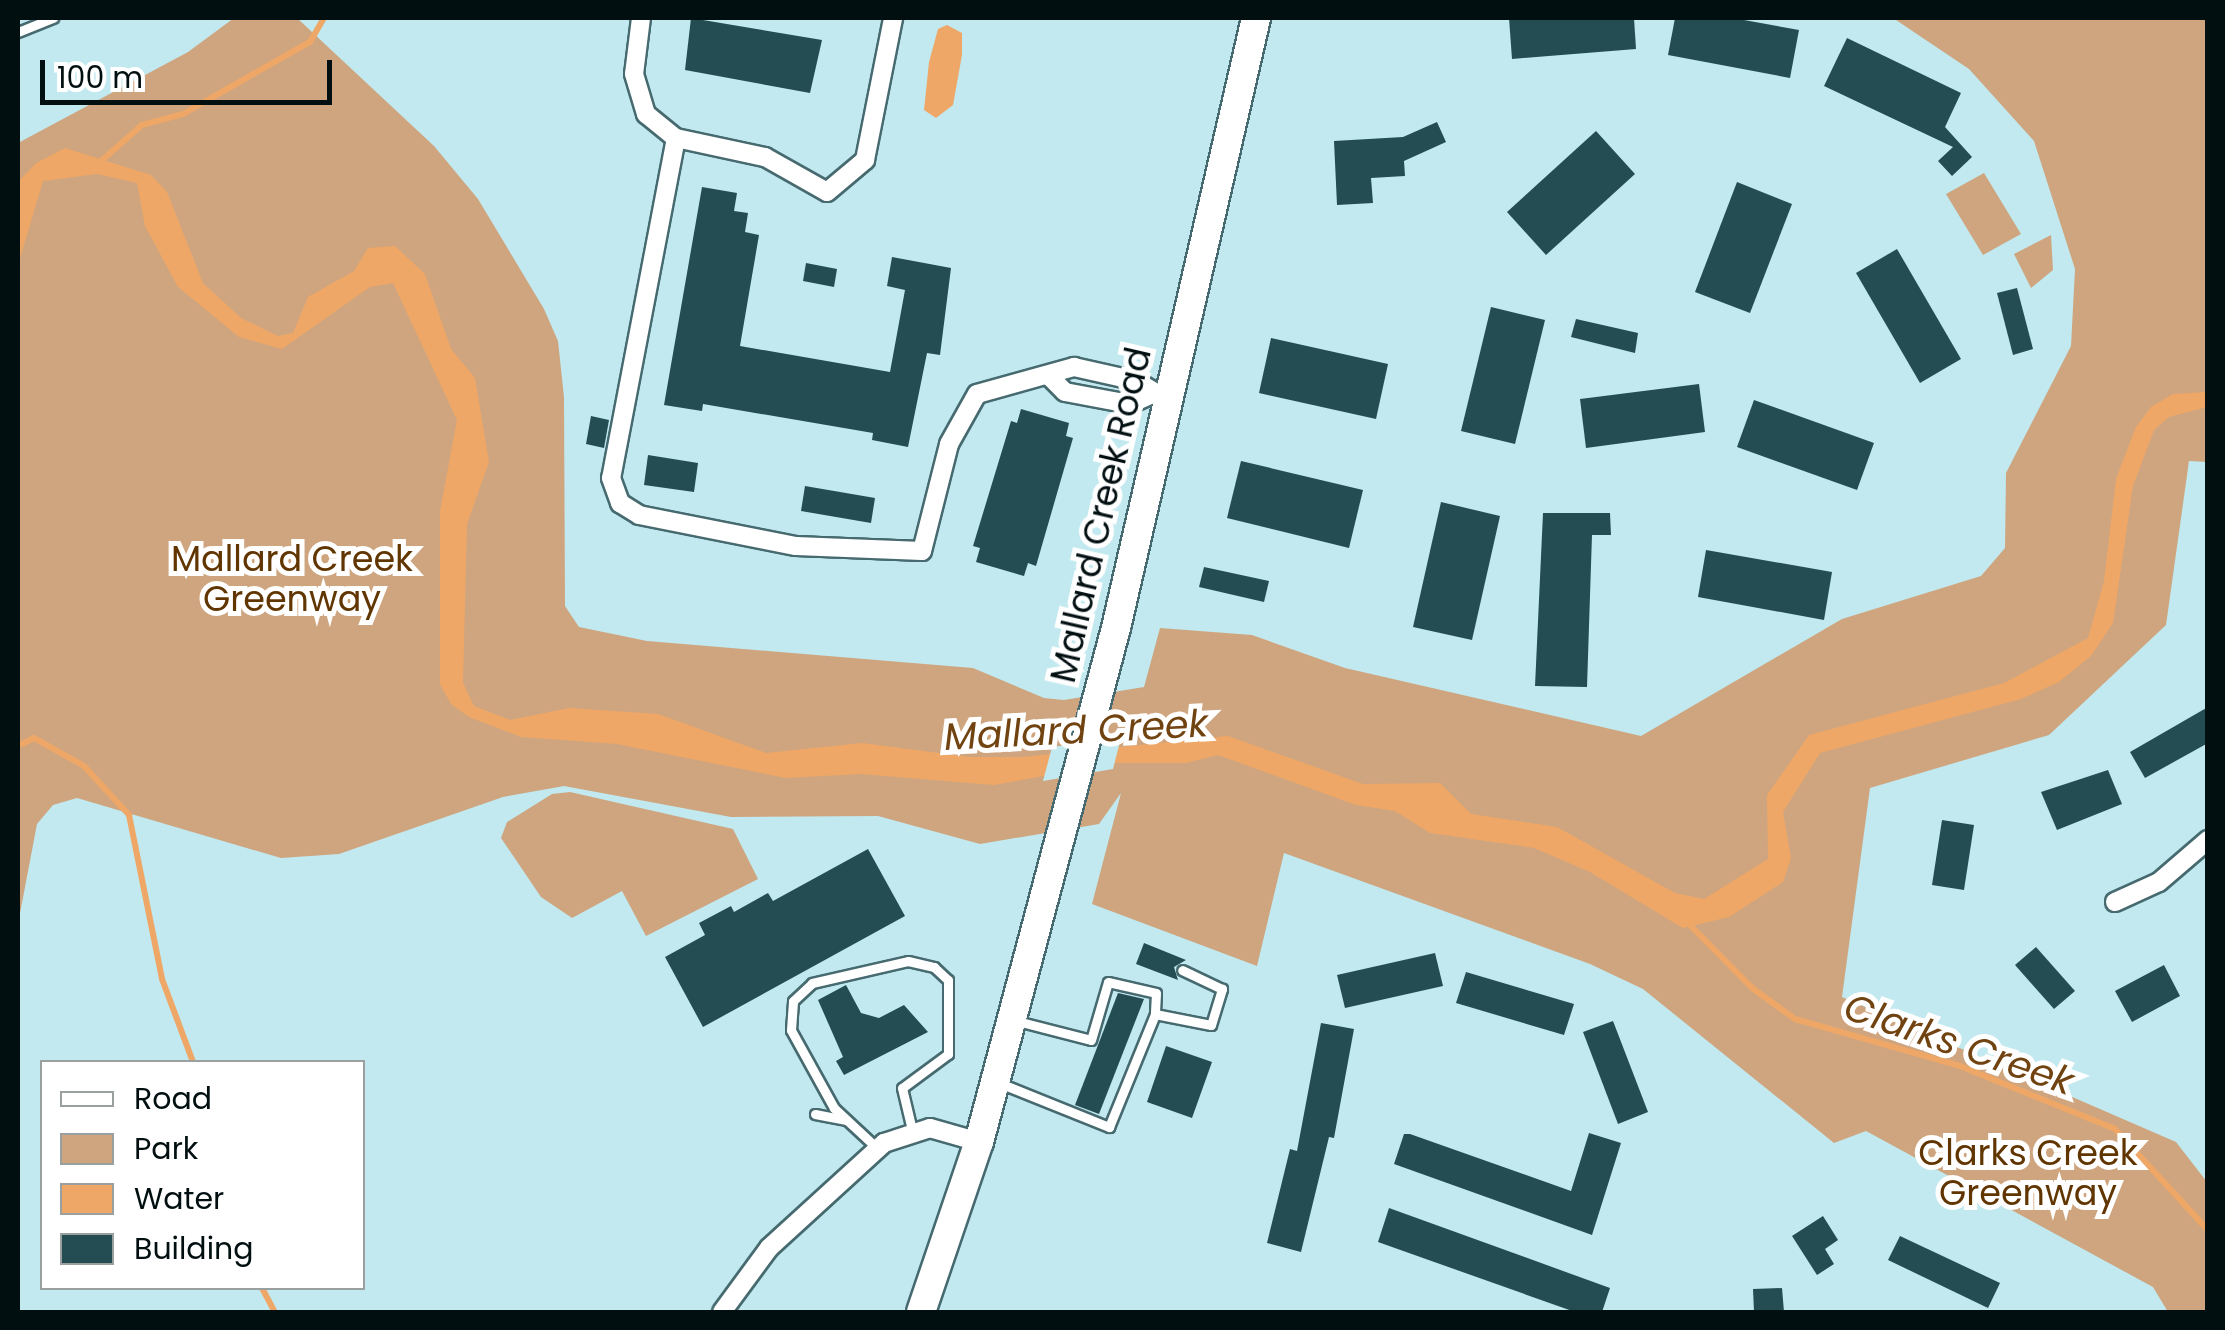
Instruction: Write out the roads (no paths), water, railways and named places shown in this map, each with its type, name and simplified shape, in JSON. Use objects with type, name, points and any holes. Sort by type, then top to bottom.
[{"type":"main road","name":"Mallard Creek Road","points":[[921,1312],[979,1142],[1064,830],[1098,694],[1158,397],[1256,18]]},
{"type":"street","points":[[641,18],[634,74],[646,114],[676,138],[765,157],[827,192],[865,160],[894,18]]},
{"type":"street","points":[[676,138],[611,478],[620,503],[639,515],[796,546],[922,551],[963,408],[995,386],[1022,376],[1050,377],[1065,392],[1130,404],[1158,397]]},
{"type":"street","points":[[2115,902],[2159,882],[2208,840]]},
{"type":"street","points":[[722,1312],[770,1248],[878,1148],[912,1130],[939,1129],[979,1142]]},
{"type":"lane","points":[[18,32],[53,18]]},
{"type":"lane","points":[[878,1148],[846,1120],[790,1030],[793,1001],[819,980],[919,962],[950,985],[952,1030],[942,1062],[902,1088],[912,1130]]},
{"type":"lane","points":[[1155,1014],[1211,1025],[1222,989],[1182,970]]},
{"type":"lane","points":[[996,1082],[1108,1127],[1155,1014],[1156,993],[1108,982],[1090,1040],[1012,1020]]},
{"type":"lane","points":[[815,1114],[846,1120]]},
{"type":"water","points":[[947,25],[962,33],[962,55],[953,105],[936,118],[924,110],[929,62],[938,29]]},
{"type":"water","points":[[65,148],[151,175],[167,192],[203,283],[241,318],[278,336],[293,333],[308,297],[354,271],[368,248],[395,246],[425,274],[451,349],[475,378],[489,462],[467,524],[463,683],[474,706],[510,720],[569,708],[658,714],[766,753],[862,743],[969,757],[1023,757],[1228,736],[1363,784],[1440,783],[1471,814],[1557,827],[1675,893],[1704,899],[1768,859],[1767,795],[1809,735],[2004,683],[2088,638],[2104,581],[2116,479],[2136,427],[2151,407],[2173,394],[2207,392],[2207,407],[2169,417],[2154,430],[2133,486],[2113,623],[2091,656],[2059,682],[2021,699],[1820,753],[1783,812],[1791,858],[1783,882],[1729,917],[1683,928],[1590,872],[1534,848],[1430,833],[1395,811],[1356,805],[1218,755],[1186,763],[1116,763],[994,785],[861,774],[786,778],[617,744],[521,737],[469,717],[451,704],[440,684],[440,511],[457,420],[393,283],[370,287],[282,349],[239,337],[178,287],[145,226],[137,183],[97,174],[43,181],[18,265],[18,182],[36,163]]},
{"type":"waterway","points":[[100,162],[142,125],[183,114],[310,42],[324,18]]},
{"type":"waterway","points":[[22,744],[34,738],[84,766],[129,815],[162,979],[192,1060]]},
{"type":"waterway","name":"Clarks Creek","points":[[1687,922],[1752,988],[1795,1019],[1960,1066],[2115,1129],[2208,1230]]},
{"type":"waterway","points":[[263,1290],[275,1312]]},
{"type":"park label","name":"Mallard Creek Greenway","points":[[292,579]]},
{"type":"park label","name":"Clarks Creek Greenway","points":[[2028,1173]]},
{"type":"water label","name":"Mallard Creek","points":[[1076,730]]}]
